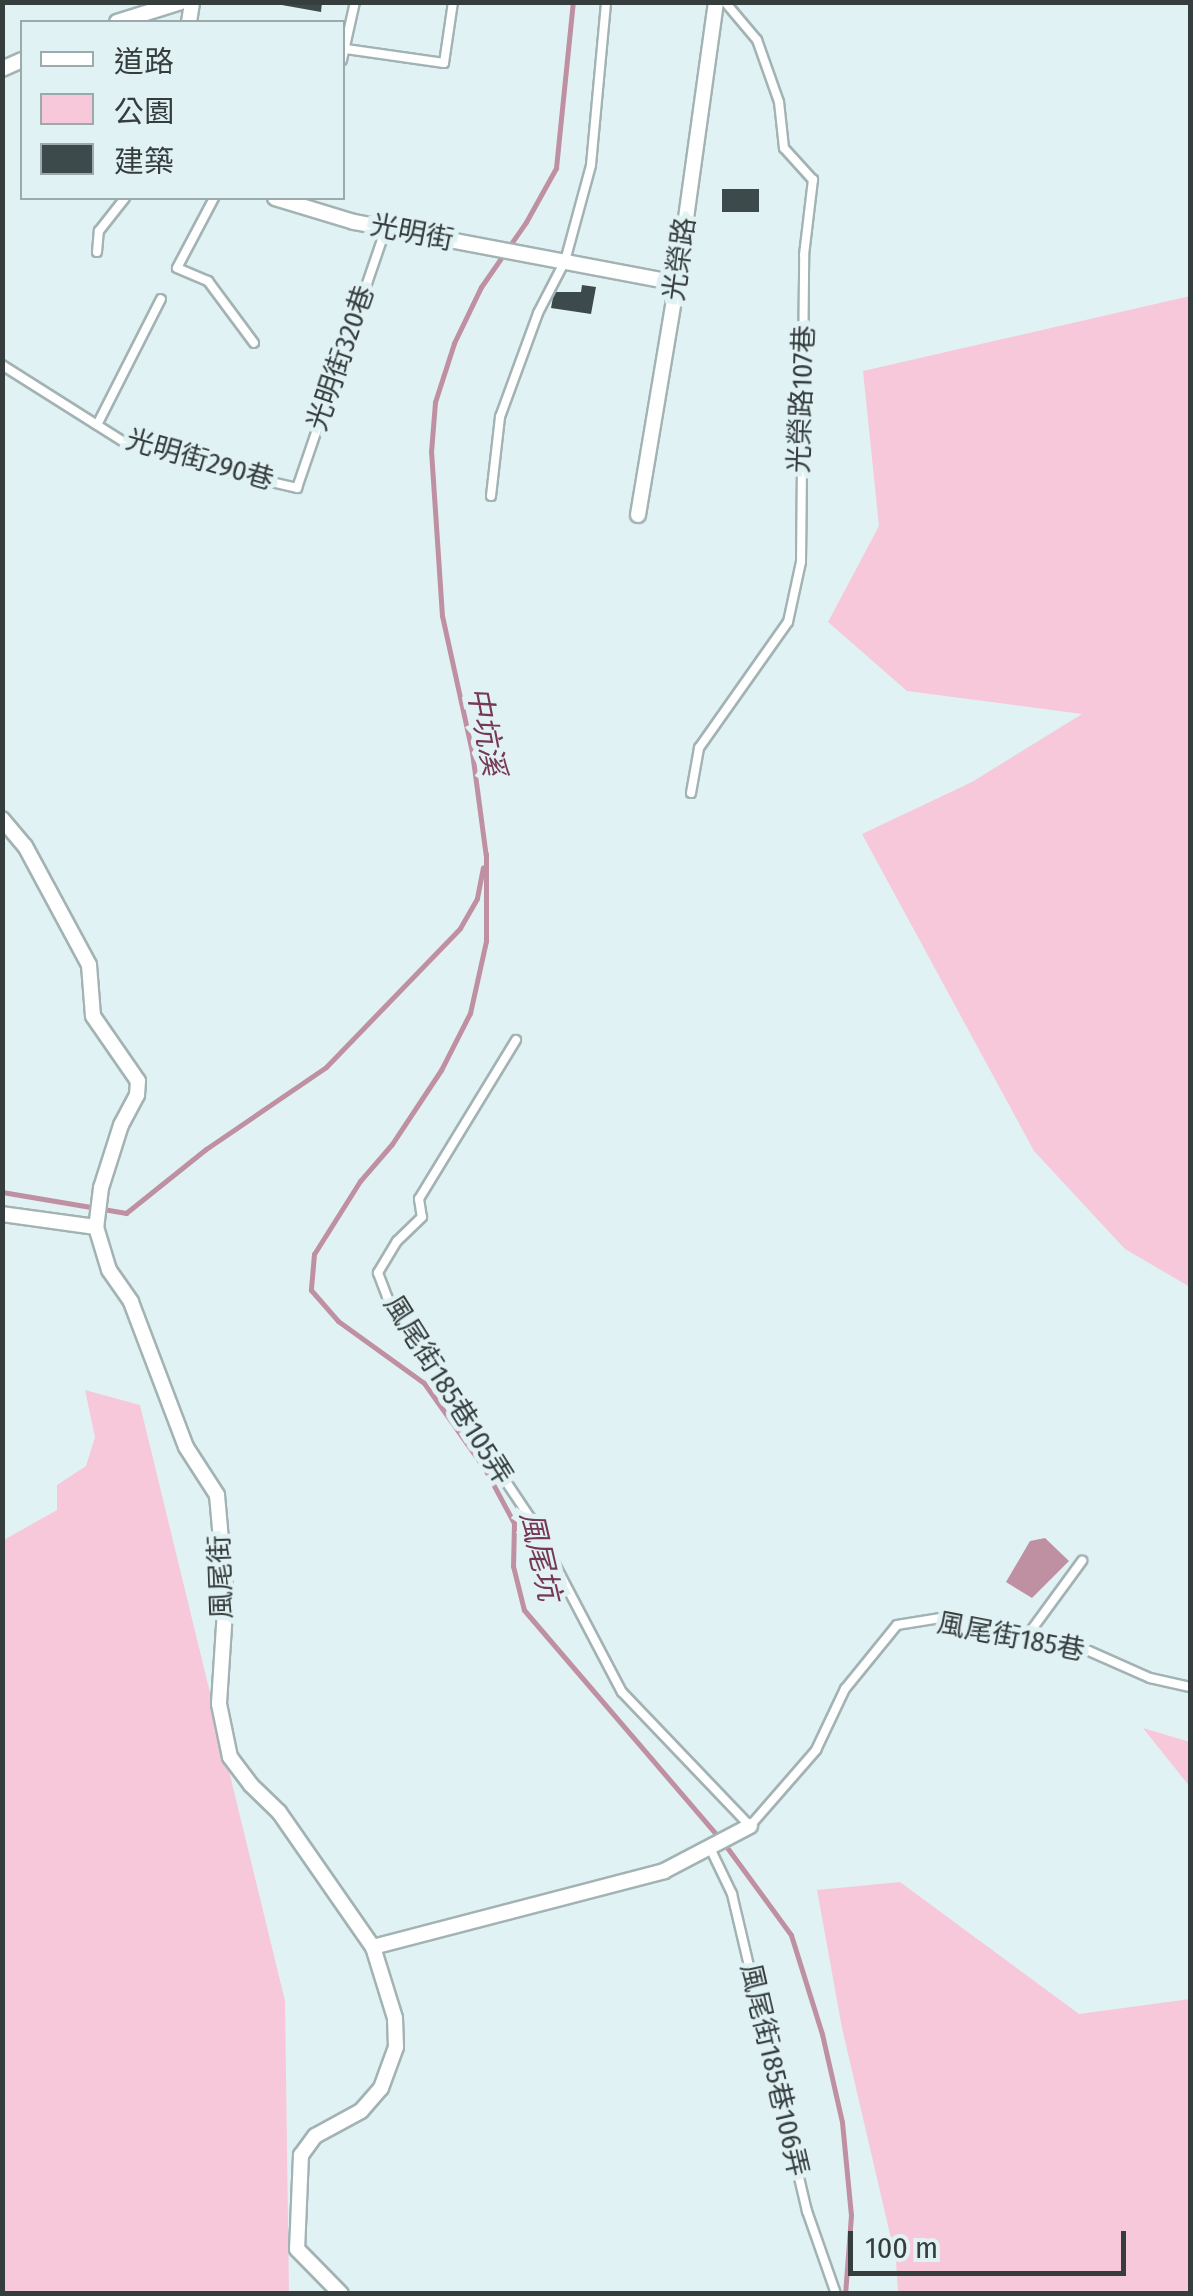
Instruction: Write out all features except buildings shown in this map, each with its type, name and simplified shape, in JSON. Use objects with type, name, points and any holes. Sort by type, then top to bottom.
[{"type":"street","points":[[123,20],[181,2]]},
{"type":"street","name":"光榮路","points":[[638,515],[677,283],[716,2]]},
{"type":"street","name":"光明街","points":[[299,201],[386,228],[564,261]]},
{"type":"street","points":[[564,261],[677,283]]},
{"type":"street","name":"風尾街","points":[[2,819],[25,846],[89,966],[93,1016],[138,1081],[137,1096],[121,1125],[101,1188],[96,1227],[110,1270],[131,1302],[186,1447],[217,1495],[226,1595],[219,1704],[230,1756],[250,1785],[279,1812],[373,1947],[395,2018],[393,2062],[372,2100],[348,2120],[315,2136],[301,2155],[297,2249],[341,2294]]},
{"type":"street","points":[[2,1214],[96,1227]]},
{"type":"street","points":[[373,1947],[664,1871],[750,1826]]},
{"type":"lane","points":[[355,2],[346,49],[444,63],[453,2]]},
{"type":"lane","points":[[490,496],[500,417],[538,313],[564,261],[591,165],[606,2]]},
{"type":"lane","name":"光榮路107巷","points":[[691,792],[699,748],[788,622],[801,562],[804,255],[814,180],[784,148],[780,102],[757,40],[725,2]]},
{"type":"lane","points":[[97,252],[100,231],[123,200]]},
{"type":"lane","points":[[213,200],[177,268],[208,281],[254,343]]},
{"type":"lane","name":"光明街320巷","points":[[296,488],[386,228]]},
{"type":"lane","points":[[96,425],[161,298]]},
{"type":"lane","name":"光明街290巷","points":[[2,365],[124,442],[193,464],[296,488]]},
{"type":"lane","name":"風尾街185巷105弄","points":[[516,1040],[419,1199],[422,1217],[397,1241],[378,1273],[386,1298],[531,1519],[622,1692],[750,1826]]},
{"type":"lane","points":[[1022,1643],[1082,1561]]},
{"type":"lane","name":"風尾街185巷","points":[[750,1826],[816,1750],[845,1689],[897,1624],[940,1618],[1022,1643],[1090,1651],[1150,1678],[1190,1686]]},
{"type":"lane","name":"風尾街185巷106弄","points":[[710,1848],[732,1894],[807,2211],[836,2294]]},
{"type":"green space","points":[[1190,296],[1190,1287],[1125,1249],[1034,1151],[862,834],[972,782],[1082,714],[907,691],[828,622],[879,526],[863,371]]},
{"type":"green space","points":[[85,1390],[140,1405],[285,2001],[289,2293],[3,2293],[2,1541],[57,1510],[57,1485],[86,1466],[95,1437]]},
{"type":"green space","points":[[1143,1728],[1190,1742],[1190,1787]]},
{"type":"green space","points":[[900,1882],[1079,2014],[1190,1999],[1190,2293],[898,2293],[896,2260],[842,2028],[817,1890]]},
{"type":"shaded area","points":[[1045,1538],[1069,1561],[1032,1598],[1006,1582],[1030,1541]]},
{"type":"waterway","name":"中坑溪","points":[[486,857],[472,752],[442,616],[431,452],[435,402],[454,343],[481,287],[526,222],[556,168],[573,2]]},
{"type":"waterway","name":"風尾坑","points":[[486,854],[486,941],[470,1013],[441,1070],[392,1144],[360,1181],[314,1254],[311,1290],[338,1321],[424,1383],[485,1469],[514,1523],[513,1566],[524,1610],[723,1842],[791,1935],[822,2034],[842,2122],[851,2215],[845,2294]]},
{"type":"waterway","name":"中坑溪","points":[[2,1192],[126,1213],[206,1149],[326,1067],[460,928],[477,898],[483,868]]}]
